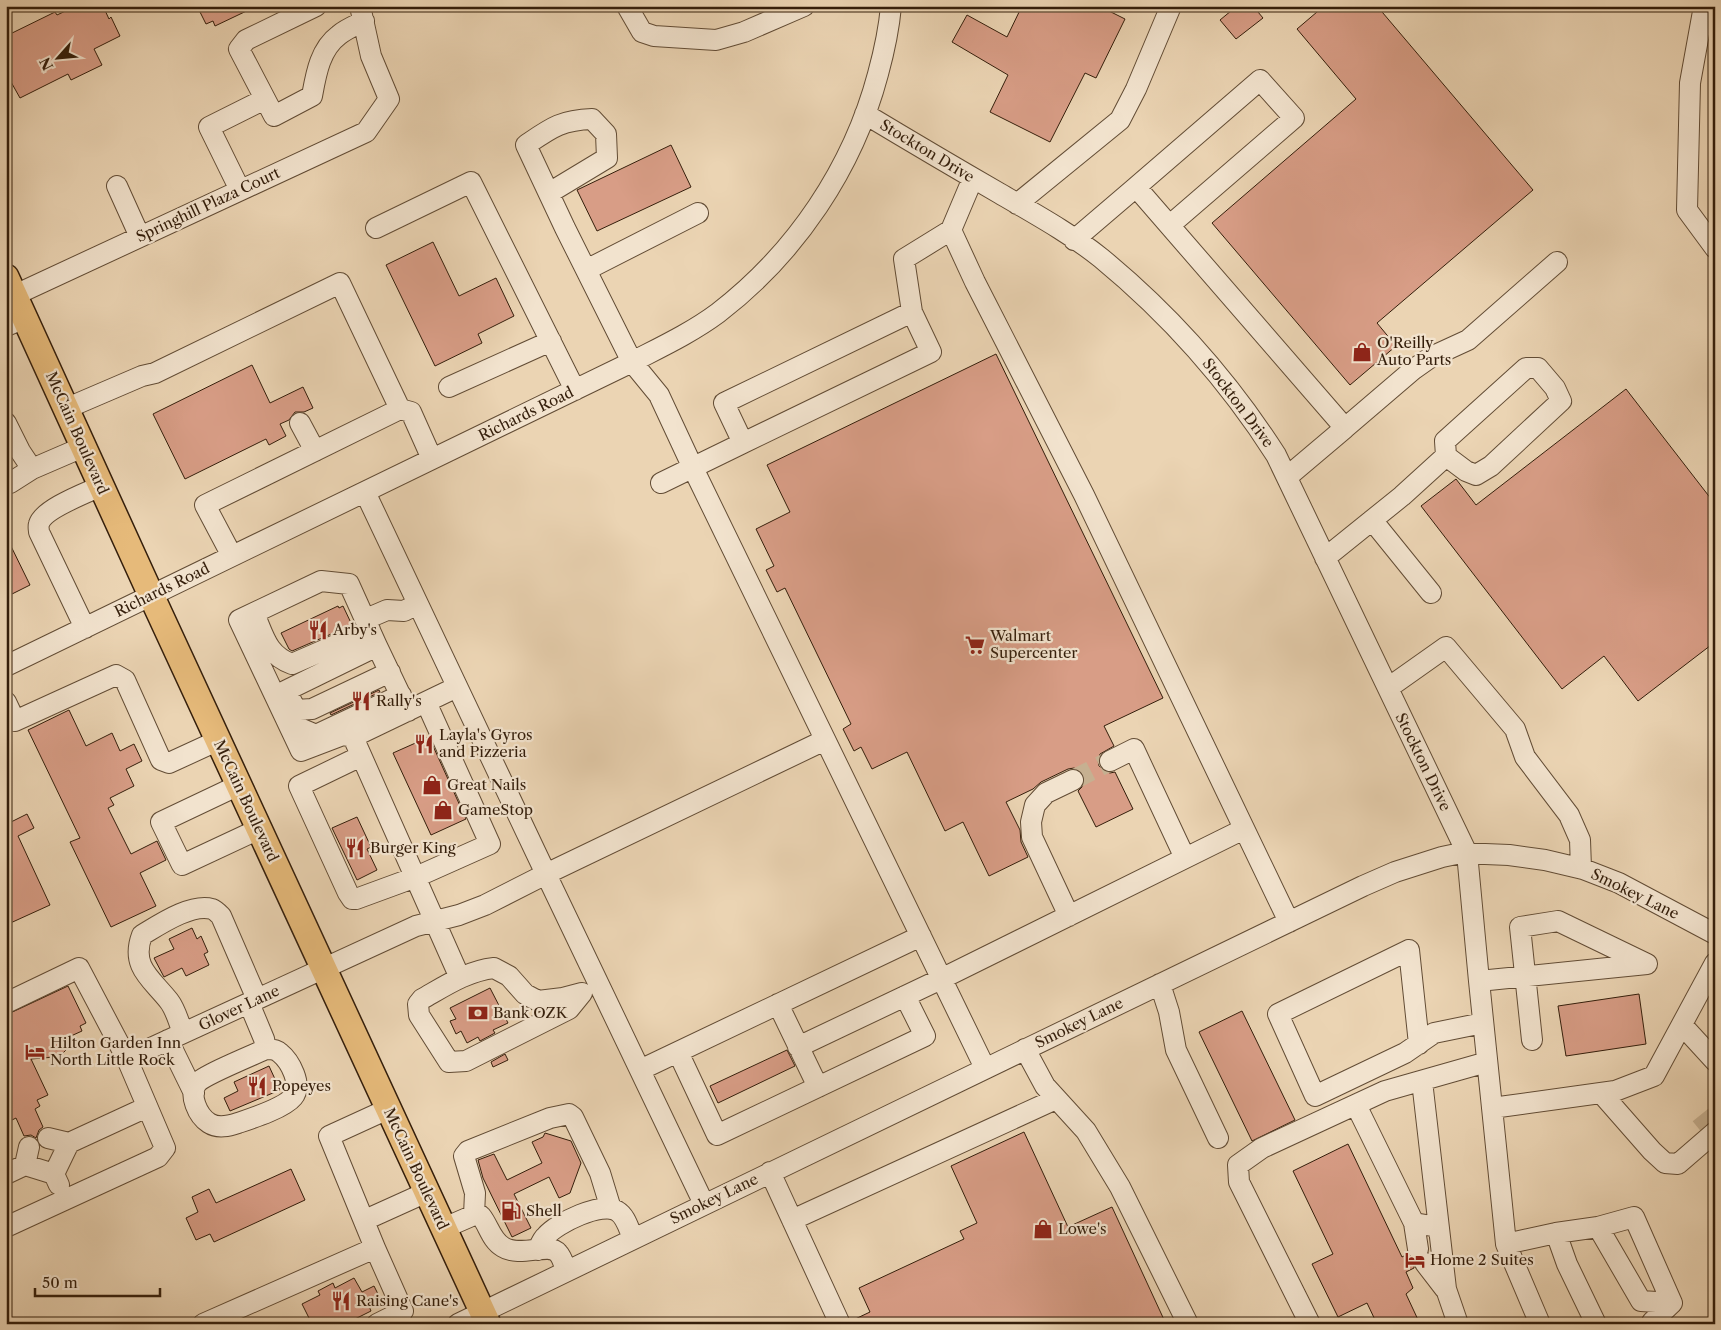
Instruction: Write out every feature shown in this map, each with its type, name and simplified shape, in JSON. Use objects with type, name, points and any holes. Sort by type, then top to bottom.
[{"type":"main road","name":"McCain Boulevard","points":[[10,286],[16,322],[69,416],[485,1318]]},
{"type":"street","points":[[316,6],[246,40],[239,49],[274,116],[312,96],[317,68],[326,50],[338,35],[362,13]]},
{"type":"street","points":[[627,6],[642,32],[654,36],[716,40],[744,32],[804,6]]},
{"type":"street","name":"Richards Road","points":[[6,666],[632,362],[682,336],[716,314],[761,274],[807,223],[834,181],[848,156],[865,114],[884,50],[890,6]]},
{"type":"street","points":[[1017,204],[1120,120],[1136,89],[1171,6]]},
{"type":"street","points":[[1704,6],[1690,83],[1687,210],[1715,248]]},
{"type":"street","name":"Springhill Plaza Court","points":[[10,286],[140,237],[366,132],[389,99],[371,56],[362,13]]},
{"type":"street","points":[[1074,240],[1260,80],[1294,118],[1170,225]]},
{"type":"street","points":[[240,190],[209,127],[265,99]]},
{"type":"street","name":"Stockton Drive","points":[[865,114],[1017,204],[1100,258],[1165,315],[1229,387],[1276,455],[1467,853]]},
{"type":"street","points":[[661,483],[931,352],[912,312],[904,259],[952,230],[973,178]]},
{"type":"street","points":[[376,228],[471,182],[575,390]]},
{"type":"street","points":[[117,186],[140,237]]},
{"type":"street","points":[[1136,187],[1346,428]]},
{"type":"street","points":[[549,193],[632,362],[659,395],[985,1068]]},
{"type":"street","points":[[586,270],[698,213]]},
{"type":"street","points":[[952,230],[975,282],[1084,495],[1288,922]]},
{"type":"street","points":[[1286,477],[1414,369],[1431,357],[1468,340],[1557,262]]},
{"type":"street","points":[[69,416],[142,376],[155,373],[340,283],[400,410],[427,462]]},
{"type":"street","points":[[742,443],[724,403],[912,312]]},
{"type":"street","points":[[449,387],[551,341]]},
{"type":"street","points":[[1526,368],[1538,368],[1555,388],[1561,401],[1491,466],[1476,475],[1446,456],[1445,441],[1526,368]]},
{"type":"street","points":[[232,556],[205,505],[400,410]]},
{"type":"street","points":[[6,423],[32,470]]},
{"type":"street","points":[[300,423],[315,451]]},
{"type":"street","points":[[6,482],[10,483],[32,470],[83,447]]},
{"type":"street","points":[[1325,558],[1402,496],[1446,456]]},
{"type":"street","points":[[85,628],[39,532],[39,523],[45,515],[55,508],[100,486]]},
{"type":"street","points":[[365,492],[546,874],[590,989],[640,1070],[704,1204]]},
{"type":"street","points":[[1372,520],[1431,593]]},
{"type":"street","points":[[362,756],[299,786],[352,899],[416,877],[490,844],[412,703],[390,672],[349,584],[321,581],[239,620],[297,727],[316,734],[412,703],[457,687]]},
{"type":"street","points":[[280,694],[371,632],[387,610],[404,611],[414,595]]},
{"type":"street","points":[[254,613],[270,650],[281,660],[292,664],[371,632]]},
{"type":"street","points":[[1388,688],[1446,647],[1515,729],[1525,757],[1569,815],[1580,840],[1581,868]]},
{"type":"street","points":[[280,694],[296,710],[312,709],[390,672]]},
{"type":"street","points":[[6,702],[15,721],[116,675],[125,680],[161,760],[169,763],[219,740]]},
{"type":"street","points":[[280,694],[301,751],[343,735],[353,737],[412,703]]},
{"type":"street","points":[[353,737],[460,978]]},
{"type":"street","name":"Glover Lane","points":[[127,1060],[416,926],[485,905],[825,740]]},
{"type":"street","points":[[1113,767],[1137,755],[1185,858]]},
{"type":"street","points":[[239,785],[162,822],[182,865],[259,829]]},
{"type":"street","points":[[1075,913],[1032,837],[1031,822],[1034,805],[1046,793],[1076,786]]},
{"type":"street","points":[[798,1047],[941,979],[1244,829]]},
{"type":"street","points":[[1467,853],[1478,981],[1506,1244],[1540,1324]]},
{"type":"street","name":"Smokey Lane","points":[[458,1324],[485,1318],[566,1270],[1288,922],[1395,872],[1442,856],[1467,853],[1509,855],[1546,860],[1581,868],[1619,883],[1715,934]]},
{"type":"street","points":[[194,1093],[195,1085],[199,1080],[266,1049],[280,1052],[294,1074],[297,1088],[295,1095],[289,1101],[242,1122],[226,1127],[209,1124],[200,1114],[196,1105],[176,1037],[170,1002],[149,980],[139,958],[138,946],[142,934],[182,913],[198,909],[212,909],[222,916],[253,1001],[266,1049]]},
{"type":"street","points":[[1478,981],[1525,977],[1647,964],[1558,921],[1520,927],[1525,977],[1532,1040]]},
{"type":"street","points":[[640,1070],[920,936]]},
{"type":"street","points":[[1419,1044],[1409,950],[1278,1014],[1315,1096],[1405,1053],[1419,1044],[1434,1032],[1483,1023]]},
{"type":"street","points":[[1492,1108],[1615,1092],[1654,1076],[1715,963]]},
{"type":"street","points":[[6,1003],[79,968],[127,1060],[165,1148],[158,1157],[6,1227]]},
{"type":"street","points":[[494,968],[509,976],[525,994],[538,1000],[563,998],[590,989],[569,1009],[466,1060],[449,1062],[419,1015],[418,1004],[422,999],[479,970],[494,968]]},
{"type":"street","points":[[1160,984],[1169,1012],[1176,1050],[1218,1138]]},
{"type":"street","points":[[678,1052],[718,1135],[924,1036],[905,996]]},
{"type":"street","points":[[778,1004],[818,1087]]},
{"type":"street","points":[[1682,1024],[1715,1062]]},
{"type":"street","points":[[1025,1049],[1044,1086],[1086,1131],[1120,1187],[1188,1324]]},
{"type":"street","points":[[1310,1324],[1239,1182],[1238,1166],[1262,1148],[1385,1091],[1487,1062]]},
{"type":"street","points":[[1422,1080],[1446,1289],[1458,1324]]},
{"type":"street","points":[[1602,1094],[1652,1151],[1665,1163],[1678,1164],[1694,1151],[1707,1130]]},
{"type":"street","points":[[792,1220],[1056,1099]]},
{"type":"street","points":[[1356,1105],[1414,1223],[1421,1256],[1446,1289]]},
{"type":"street","points":[[54,1174],[70,1143],[147,1107]]},
{"type":"street","points":[[377,1324],[403,1311],[329,1136],[388,1109]]},
{"type":"street","points":[[474,1215],[475,1193],[464,1156],[468,1151],[550,1118],[569,1114],[573,1117],[600,1173],[610,1209]]},
{"type":"street","points":[[48,1138],[70,1143]]},
{"type":"street","points":[[6,1174],[27,1156],[54,1174],[66,1200]]},
{"type":"street","points":[[770,1172],[840,1324]]},
{"type":"street","points":[[365,1220],[427,1192]]},
{"type":"street","points":[[538,1250],[545,1236],[561,1225],[579,1215],[602,1208],[617,1210],[633,1238]]},
{"type":"street","points":[[444,1228],[474,1215],[481,1216],[494,1240],[501,1247],[516,1252],[546,1248],[553,1249],[558,1253],[566,1270]]},
{"type":"street","points":[[1506,1244],[1556,1233],[1598,1227],[1634,1217],[1672,1303]]},
{"type":"street","points":[[1414,1223],[1438,1227]]},
{"type":"street","points":[[1598,1227],[1641,1301],[1672,1303]]},
{"type":"street","points":[[1556,1233],[1567,1264],[1596,1324]]},
{"type":"street","points":[[203,1324],[375,1248]]},
{"type":"street","points":[[1652,1322],[1672,1303]]},
{"type":"building","points":[[76,6],[103,6],[109,19],[111,17],[120,36],[94,49],[102,65],[71,80],[68,74],[20,98],[6,73],[6,36],[55,12],[57,15]]},
{"type":"building","points":[[197,6],[257,6],[215,26],[213,21],[206,24]]},
{"type":"building","points":[[1022,6],[1099,6],[1125,19],[1096,78],[1085,73],[1050,142],[990,112],[1008,75],[952,42],[967,15],[1007,37]]},
{"type":"building","points":[[1237,6],[1253,6],[1263,18],[1236,39],[1220,20]]},
{"type":"building","points":[[1324,6],[1377,6],[1533,190],[1377,323],[1396,346],[1350,385],[1212,223],[1356,99],[1297,29]]},
{"type":"building","points":[[671,145],[691,187],[597,231],[577,190]]},
{"type":"building","points":[[433,242],[459,296],[496,278],[514,316],[478,334],[482,343],[435,366],[386,265]]},
{"type":"building","name":"Walmart Supercenter","points":[[996,354],[1163,698],[1104,726],[1114,746],[1100,754],[1099,766],[1104,771],[1115,772],[1133,809],[1096,827],[1078,791],[1085,781],[1083,774],[1074,768],[1068,769],[1006,802],[1020,830],[1021,842],[1028,857],[989,876],[963,822],[945,831],[907,752],[872,769],[861,747],[854,751],[843,729],[851,724],[785,588],[777,592],[766,570],[774,566],[756,529],[790,512],[767,465]]},
{"type":"building","points":[[252,365],[270,403],[303,387],[313,408],[304,412],[295,412],[289,420],[280,424],[286,436],[269,445],[266,439],[185,479],[153,414]]},
{"type":"building","points":[[1626,389],[1715,504],[1715,642],[1638,701],[1604,656],[1562,689],[1421,506],[1456,479],[1476,505]]},
{"type":"building","points":[[6,536],[30,585],[6,597]]},
{"type":"building","name":"Arby's","points":[[338,606],[339,608],[343,606],[352,625],[292,651],[289,649],[281,633]]},
{"type":"building","points":[[379,690],[380,692],[331,715],[330,713]]},
{"type":"building","points":[[69,710],[86,746],[112,733],[120,751],[134,744],[142,761],[126,769],[134,786],[110,798],[114,805],[108,808],[131,854],[157,841],[166,860],[140,873],[156,906],[111,927],[70,842],[80,838],[28,730]]},
{"type":"building","points":[[429,737],[466,819],[431,835],[393,753]]},
{"type":"building","points":[[6,811],[11,822],[27,814],[34,828],[18,836],[50,905],[6,925]]},
{"type":"building","name":"Burger King","points":[[357,817],[371,847],[367,849],[377,870],[357,880],[332,828]]},
{"type":"building","points":[[192,928],[197,939],[201,936],[208,952],[204,954],[209,965],[186,976],[182,968],[164,977],[154,958],[174,949],[169,939]]},
{"type":"building","name":"Hilton Garden Inn North Little Rock","points":[[68,986],[86,1023],[80,1026],[82,1031],[62,1040],[67,1049],[62,1054],[55,1057],[31,1059],[48,1095],[37,1100],[40,1106],[35,1109],[43,1127],[39,1130],[36,1138],[31,1135],[24,1136],[16,1118],[10,1121],[6,1114],[6,1015]]},
{"type":"building","name":"Bank OZK","points":[[490,988],[508,1023],[493,1030],[495,1033],[480,1041],[478,1037],[467,1043],[461,1031],[456,1034],[450,1021],[456,1019],[450,1008]]},
{"type":"building","points":[[1639,994],[1646,1044],[1566,1056],[1558,1006]]},
{"type":"building","points":[[1242,1011],[1295,1120],[1252,1141],[1199,1032]]},
{"type":"building","points":[[787,1050],[795,1066],[718,1103],[710,1086]]},
{"type":"building","points":[[505,1054],[508,1060],[493,1067],[491,1062]]},
{"type":"building","name":"Popeyes","points":[[269,1066],[280,1090],[230,1111],[224,1098],[238,1091],[234,1082]]},
{"type":"building","name":"Lowe's","points":[[1024,1132],[1068,1227],[1112,1207],[1166,1324],[852,1324],[851,1321],[870,1312],[859,1288],[964,1239],[960,1231],[977,1223],[951,1166]]},
{"type":"building","points":[[545,1133],[571,1141],[581,1163],[570,1193],[559,1198],[549,1177],[514,1194],[531,1228],[512,1237],[483,1178],[478,1160],[494,1154],[507,1180],[542,1163],[532,1142],[543,1137]]},
{"type":"building","points":[[1348,1144],[1402,1257],[1408,1254],[1414,1260],[1414,1268],[1406,1272],[1413,1288],[1406,1294],[1420,1324],[1377,1324],[1367,1303],[1338,1317],[1312,1264],[1333,1254],[1293,1171]]},
{"type":"building","points":[[291,1169],[305,1200],[214,1242],[210,1234],[196,1240],[186,1218],[198,1212],[192,1197],[209,1189],[216,1203]]},
{"type":"building","name":"Raising Cane's","points":[[354,1278],[362,1292],[374,1286],[380,1298],[368,1304],[371,1311],[345,1324],[312,1324],[302,1304],[320,1295],[318,1291],[333,1283],[335,1288]]},
{"type":"tunnel","points":[[1073,780],[1110,761]]},
{"type":"tunnel","points":[[1699,1129],[1715,1116]]},
{"type":"place","name":"O'Reilly Auto Parts","points":[[1362,352]]},
{"type":"place","name":"Arby's","points":[[318,630]]},
{"type":"place","name":"Walmart Supercenter","points":[[975,645]]},
{"type":"place","name":"Rally's","points":[[361,701]]},
{"type":"place","name":"Layla's Gyros and Pizzeria","points":[[424,744]]},
{"type":"place","name":"Great Nails","points":[[432,785]]},
{"type":"place","name":"GameStop","points":[[443,810]]},
{"type":"place","name":"Burger King","points":[[355,848]]},
{"type":"place","name":"Bank OZK","points":[[478,1013]]},
{"type":"place","name":"Hilton Garden Inn North Little Rock","points":[[35,1052]]},
{"type":"place","name":"Popeyes","points":[[257,1086]]},
{"type":"place","name":"Shell","points":[[511,1211]]},
{"type":"place","name":"Lowe's","points":[[1043,1229]]},
{"type":"place","name":"Home 2 Suites","points":[[1415,1260]]},
{"type":"place","name":"Raising Cane's","points":[[341,1301]]}]
